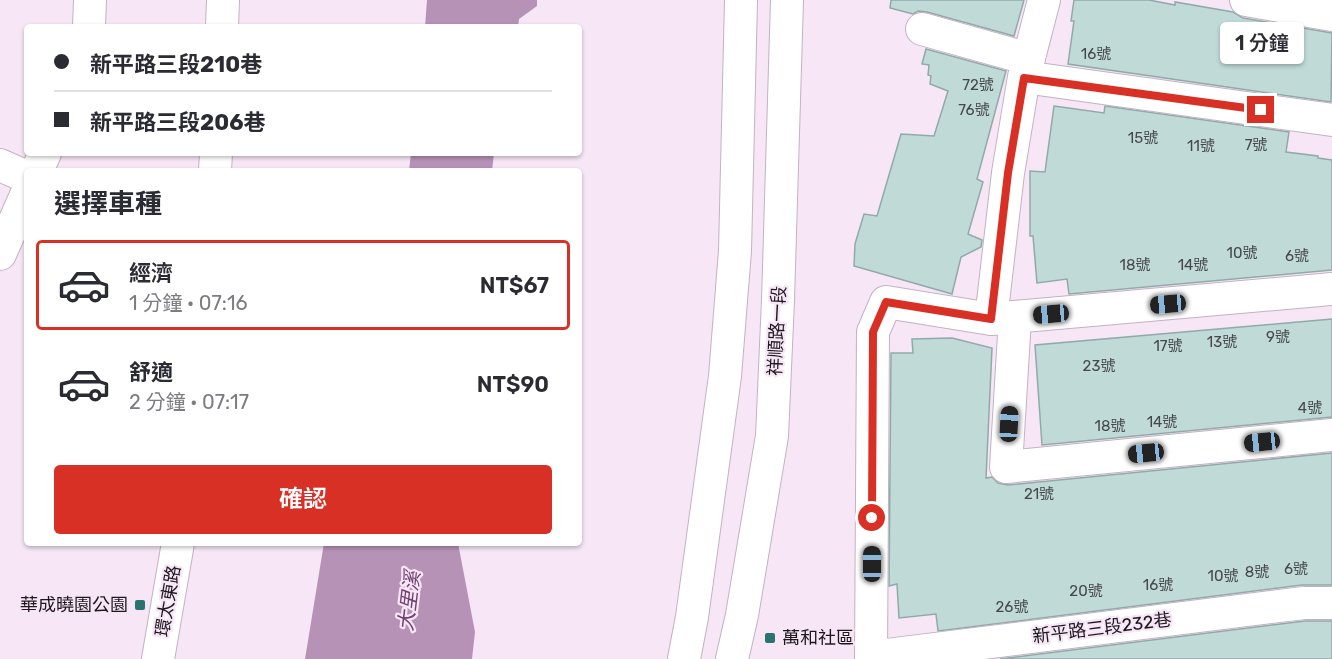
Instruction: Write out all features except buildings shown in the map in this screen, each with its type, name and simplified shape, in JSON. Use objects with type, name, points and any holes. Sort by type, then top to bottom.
[{"type":"street","points":[[89,24],[90,0]]},
{"type":"street","points":[[222,24],[223,0]]},
{"type":"street","points":[[684,659],[692,617],[725,376],[735,251],[741,0]]},
{"type":"street","name":"祥順路一段","points":[[732,659],[742,615],[772,436],[787,0]]},
{"type":"street","points":[[1044,0],[1026,68],[1008,173],[1003,318],[1006,466],[1332,435]]},
{"type":"street","points":[[1246,0],[1332,15]]},
{"type":"street","points":[[922,28],[1026,68],[1332,120]]},
{"type":"street","points":[[0,165],[24,176]]},
{"type":"street","points":[[0,254],[24,200]]},
{"type":"street","points":[[871,658],[873,332],[886,302],[1003,318],[1332,289]]},
{"type":"street","name":"環太東路","points":[[158,659],[177,546]]},
{"type":"street","name":"新平路三段232巷","points":[[871,658],[1304,603],[1332,603]]},
{"type":"water","points":[[427,0],[537,0],[537,6],[519,19],[518,24],[425,24]]},
{"type":"water","points":[[411,156],[494,156],[492,168],[409,168]]},
{"type":"water","name":"大里溪","points":[[324,546],[459,546],[475,632],[472,659],[305,659]]},
{"type":"place","name":"華成曉園公園","points":[[140,605]]},
{"type":"place","name":"萬和社區","points":[[770,638]]},
{"type":"route","points":[[872,518],[873,332],[886,302],[991,319],[1008,173],[1024,78],[1261,110]]}]
